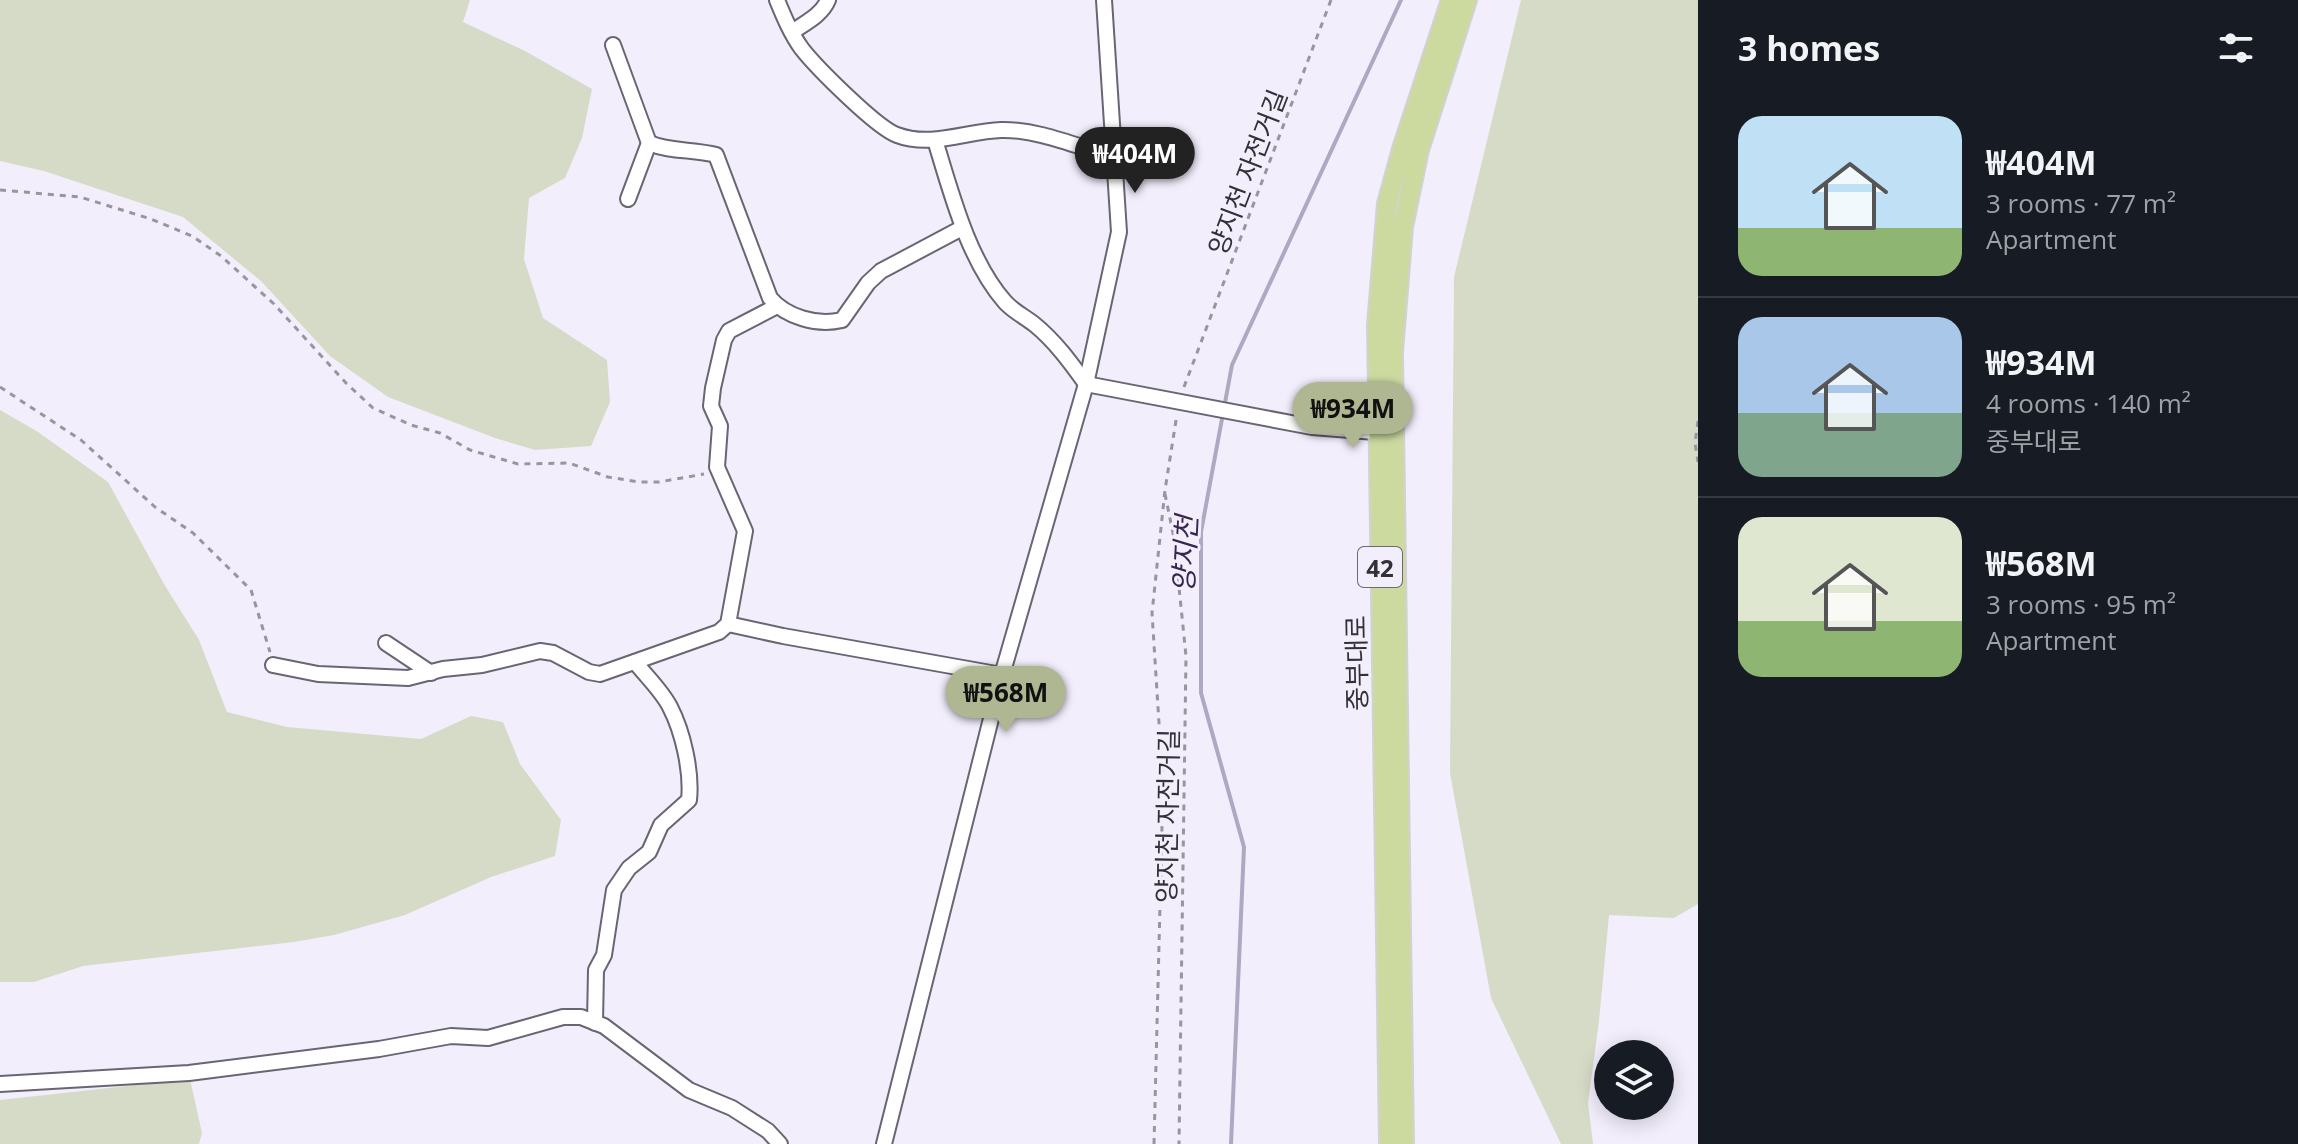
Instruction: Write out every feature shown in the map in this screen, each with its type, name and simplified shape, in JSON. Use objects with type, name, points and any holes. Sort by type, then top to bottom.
[{"type":"main road","name":"중부대로","points":[[1404,1144],[1394,494],[1377,325],[1387,204],[1451,0]]},
{"type":"main road","name":"중부대로","points":[[1389,1144],[1387,433],[1403,227],[1419,150],[1467,0]]},
{"type":"street","points":[[777,0],[803,49],[865,112],[896,135],[935,140],[1001,130],[1028,132],[1114,157]]},
{"type":"street","points":[[792,32],[813,18],[828,0]]},
{"type":"street","points":[[884,1144],[1002,675],[1086,384],[1119,232],[1104,0]]},
{"type":"street","points":[[613,45],[649,143],[628,199]]},
{"type":"street","points":[[935,140],[962,228],[1006,304],[1035,325],[1063,353],[1086,384],[1312,427],[1387,433]]},
{"type":"street","points":[[649,143],[662,149],[699,150],[716,155],[770,298],[781,311],[827,323],[842,320],[868,283],[881,271],[962,228]]},
{"type":"street","points":[[273,665],[318,674],[408,678],[540,651],[553,653],[589,672],[600,674],[719,632],[728,624],[745,531],[717,467],[720,426],[711,406],[724,340],[729,331],[777,306]]},
{"type":"street","points":[[728,624],[1002,675]]},
{"type":"street","points":[[386,643],[431,673]]},
{"type":"street","points":[[595,1023],[596,970],[604,955],[614,890],[629,868],[649,852],[661,825],[689,800],[691,784],[670,706],[635,662]]},
{"type":"street","points":[[0,1084],[189,1073],[379,1049],[451,1036],[488,1038],[563,1017],[581,1017],[604,1026],[689,1090],[732,1108],[768,1131],[780,1144]]},
{"type":"path","name":"양지천 자전거길","points":[[1154,1144],[1163,786],[1152,613],[1165,490],[1184,402],[1331,0]]},
{"type":"path","points":[[0,190],[80,197],[151,219],[192,236],[221,256],[274,304],[373,408],[411,425],[440,433],[470,450],[518,464],[569,463],[608,477],[639,482],[659,482],[719,472]]},
{"type":"path","points":[[0,387],[81,440],[155,507],[193,533],[251,590],[273,665]]},
{"type":"path","points":[[1698,421],[1695,443],[1698,462]]},
{"type":"path","name":"양지천 자전거길","points":[[1165,490],[1174,538],[1186,656],[1179,1144]]},
{"type":"green space","points":[[0,0],[470,0],[463,22],[525,51],[592,89],[582,138],[565,178],[529,198],[524,259],[543,318],[607,360],[610,402],[591,446],[535,450],[388,397],[330,356],[261,281],[183,217],[44,171],[0,161]]},
{"type":"green space","points":[[1521,0],[1698,0],[1698,904],[1674,918],[1609,915],[1588,1103],[1593,1144],[1561,1144],[1491,998],[1450,773],[1454,277]]},
{"type":"green space","points":[[0,410],[38,432],[108,482],[199,640],[227,712],[287,727],[421,739],[471,716],[503,722],[520,764],[561,820],[555,856],[491,877],[405,915],[334,935],[83,966],[34,982],[0,982]]},
{"type":"green space","points":[[190,1079],[202,1133],[199,1144],[0,1144],[0,1100]]},
{"type":"waterway","name":"양지천","points":[[1231,1144],[1244,847],[1201,693],[1201,532],[1232,365],[1401,0]]}]
